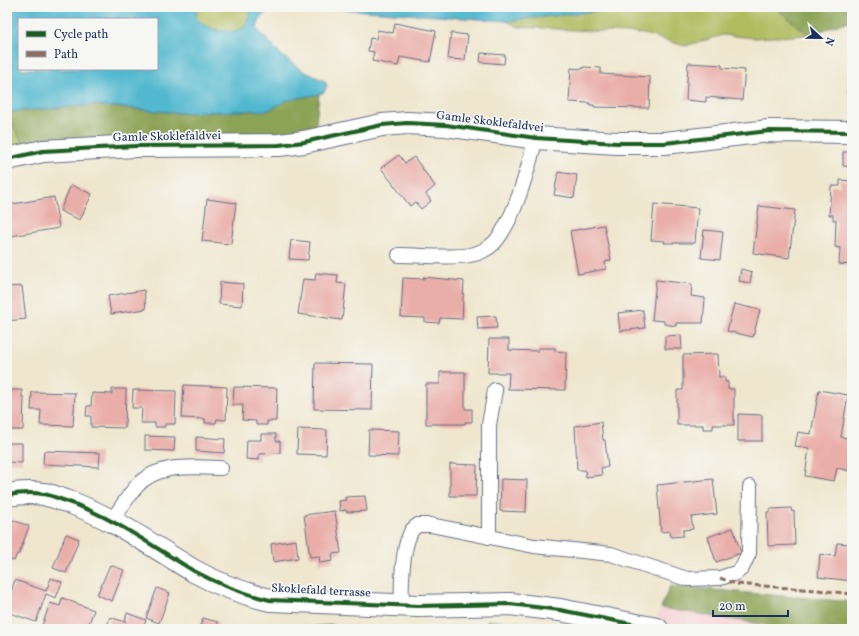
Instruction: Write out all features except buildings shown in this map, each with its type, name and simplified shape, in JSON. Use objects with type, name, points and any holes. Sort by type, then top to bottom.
[{"type":"street","name":"Gamle Skoklefaldvei","points":[[7,159],[42,151],[136,146],[279,145],[304,142],[382,125],[408,123],[446,125],[536,138],[665,143],[769,130],[852,132]]},
{"type":"street","name":"Skoklefald terrasse","points":[[7,495],[27,492],[45,494],[89,509],[112,520],[195,571],[222,585],[270,600],[402,605],[510,604],[560,610],[657,629]]},
{"type":"lane","points":[[399,255],[470,255],[482,251],[493,244],[501,233],[515,204],[536,138]]},
{"type":"lane","points":[[489,537],[490,425],[495,390]]},
{"type":"lane","points":[[112,520],[136,486],[158,472],[177,468],[221,468]]},
{"type":"lane","points":[[402,605],[401,592],[405,553],[410,533],[418,525],[431,525],[534,546],[611,554],[688,579],[720,578],[736,573],[742,568],[749,553],[750,487]]},
{"type":"shaded area","points":[[661,608],[790,629],[653,629]]},
{"type":"green space","points":[[197,7],[253,7],[244,28],[234,33],[204,27],[196,18]]},
{"type":"green space","points":[[635,7],[775,7],[809,35],[755,38],[723,35],[685,46],[644,34],[519,27],[506,21]]},
{"type":"green space","points":[[775,7],[852,7],[852,20],[809,35]]},
{"type":"green space","points":[[319,94],[315,132],[164,137],[25,147],[7,114],[7,112],[93,105],[179,113],[269,110],[287,100]]},
{"type":"green space","points":[[7,114],[25,147],[7,151]]},
{"type":"green space","points":[[670,586],[852,602],[852,629],[790,629],[661,608]]},
{"type":"green space","points":[[487,620],[533,625],[533,629],[487,629]]},
{"type":"water","points":[[7,7],[197,7],[196,18],[206,26],[213,29],[232,31],[244,28],[253,7],[277,7],[261,16],[257,29],[281,55],[303,71],[325,81],[327,86],[324,92],[288,100],[269,110],[179,113],[93,105],[7,112]]},
{"type":"water","points":[[310,7],[635,7],[506,21]]},
{"type":"marked path","points":[[720,578],[736,584],[852,594]]},
{"type":"cycle path","points":[[7,159],[43,151],[136,146],[279,145],[304,142],[382,125],[407,123],[446,125],[536,138],[617,143],[665,143],[769,131],[852,132]]},
{"type":"cycle path","points":[[7,495],[25,493],[43,494],[83,508],[116,524],[203,576],[241,592],[260,598],[270,600],[418,606],[510,604],[560,610],[657,629]]}]
